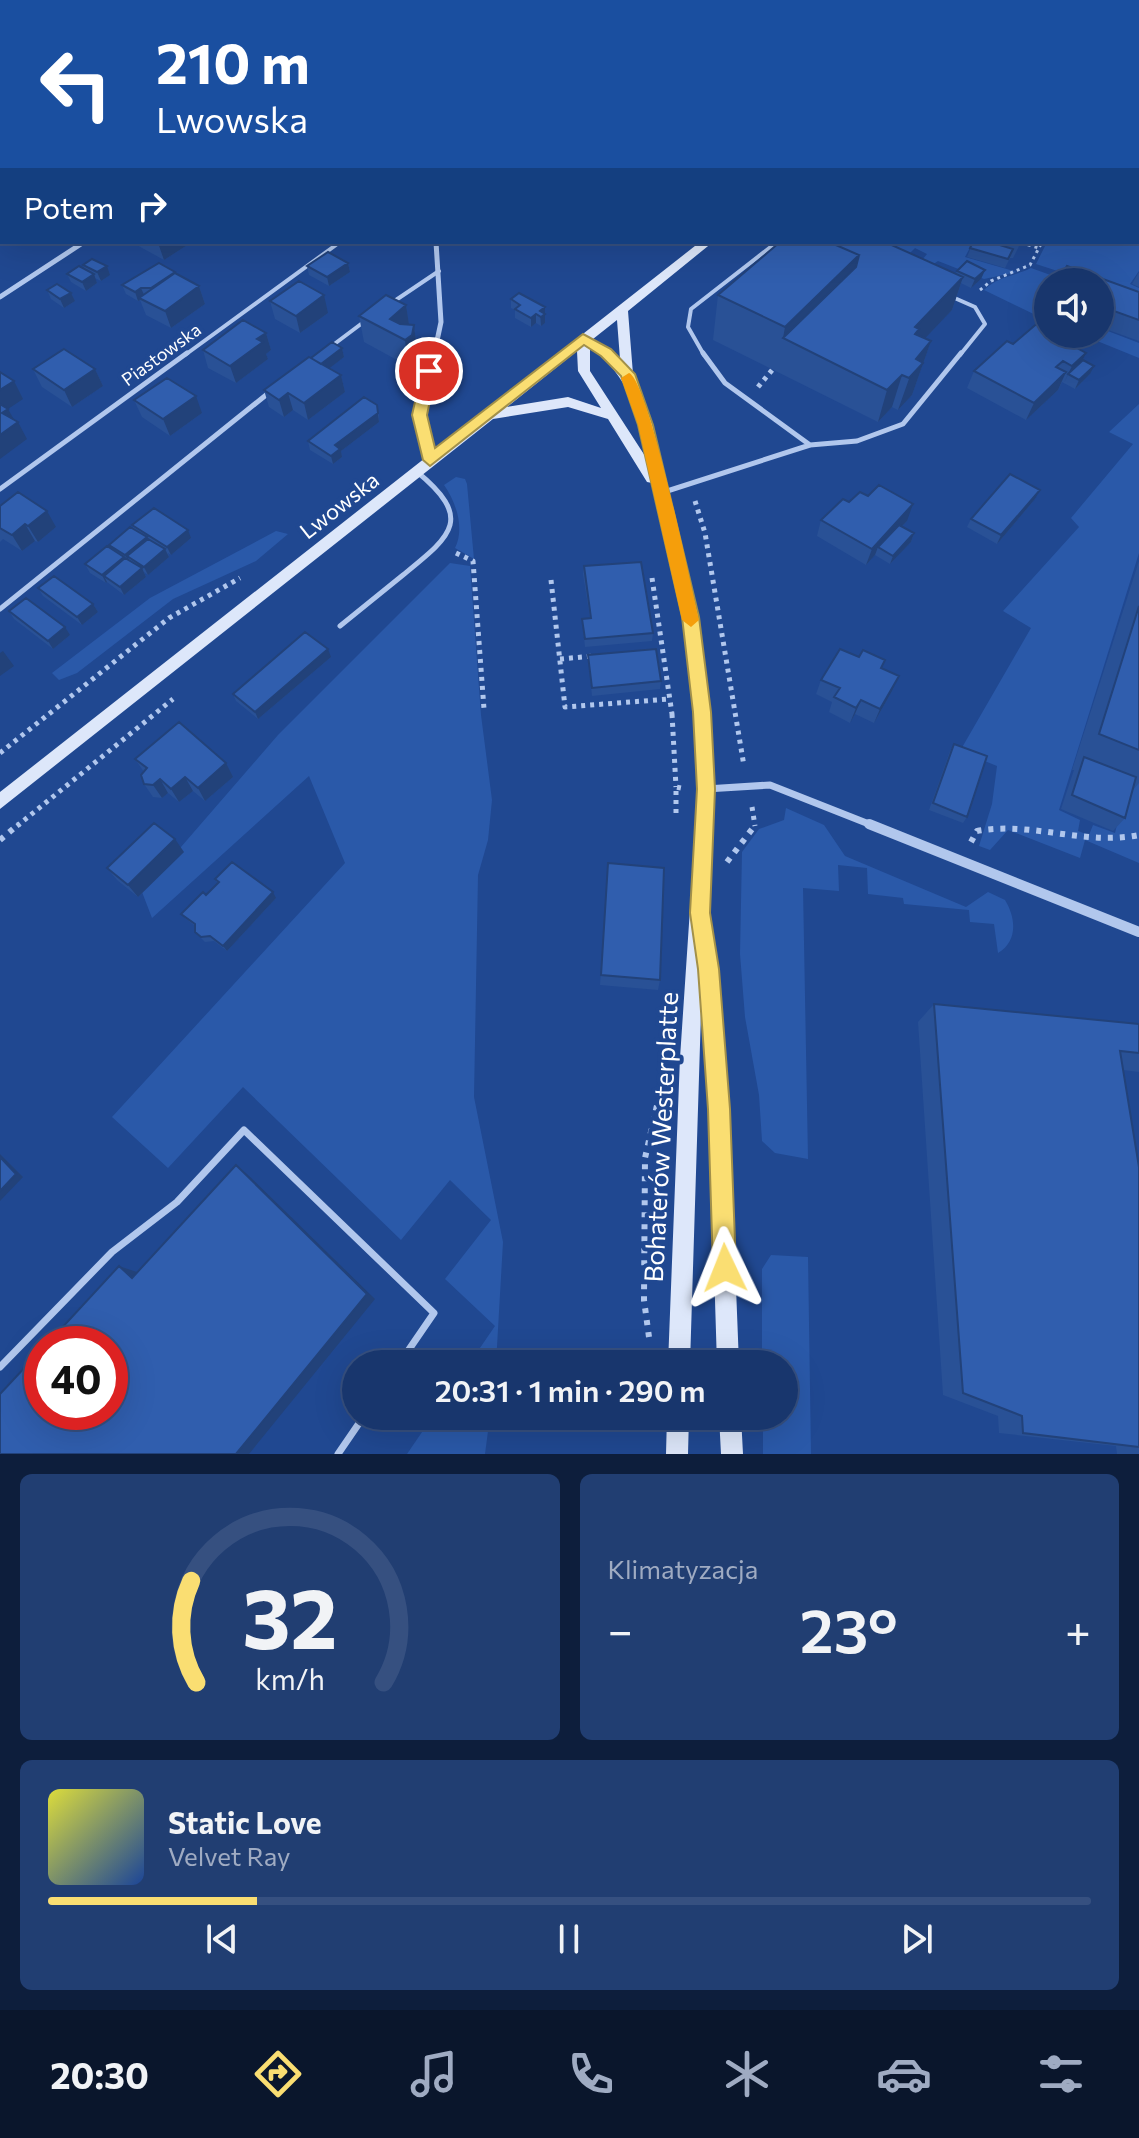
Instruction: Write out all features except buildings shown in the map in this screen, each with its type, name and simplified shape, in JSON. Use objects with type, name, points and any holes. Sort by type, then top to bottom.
[{"type":"street","points":[[0,297],[81,244]]},
{"type":"street","points":[[430,460],[420,415],[441,322],[436,244]]},
{"type":"street","name":"Lwowska","points":[[0,802],[704,244]]},
{"type":"street","name":"Bohaterów Westerplatte","points":[[622,308],[627,374],[646,425],[690,617],[702,712],[706,789],[689,1058],[679,1350]]},
{"type":"street","name":"Bohaterów Westerplatte","points":[[583,338],[606,353],[627,374]]},
{"type":"street","name":"Bohaterów Westerplatte","points":[[583,338],[584,371],[661,493]]},
{"type":"street","points":[[489,415],[568,402],[612,416]]},
{"type":"street","points":[[706,789],[770,785],[1139,932]]},
{"type":"street","name":"Bohaterów Westerplatte","points":[[700,913],[708,969],[719,1109],[728,1350]]},
{"type":"street","points":[[677,1454],[678,1430]]},
{"type":"street","points":[[731,1430],[732,1454]]},
{"type":"lane","name":"Piastowska","points":[[0,489],[337,244]]},
{"type":"lane","points":[[774,244],[691,309],[688,327],[697,345],[725,383],[810,445]]},
{"type":"lane","points":[[388,305],[439,271]]},
{"type":"lane","points":[[661,493],[810,445],[857,441],[903,424],[985,324],[975,307],[940,291]]},
{"type":"lane","points":[[317,357],[376,313]]},
{"type":"lane","points":[[0,609],[281,383]]},
{"type":"lane","points":[[340,626],[444,542],[453,521],[449,503],[435,486],[416,471]]},
{"type":"lane","points":[[0,1367],[112,1252],[177,1202],[244,1130],[434,1313],[409,1350]]},
{"type":"lane","points":[[338,1454],[354,1430]]},
{"type":"path","points":[[1025,244],[1039,248]]},
{"type":"path","points":[[966,303],[991,281],[1030,265],[1041,244]]},
{"type":"path","points":[[1011,268],[1021,271]]},
{"type":"path","points":[[766,377],[773,369]]},
{"type":"path","points":[[752,384],[768,394]]},
{"type":"path","points":[[444,542],[456,553],[473,561],[484,709]]},
{"type":"path","points":[[652,575],[672,714],[676,787]]},
{"type":"path","points":[[0,753],[169,618],[244,576]]},
{"type":"path","points":[[551,580],[565,707],[670,699]]},
{"type":"path","points":[[651,650],[663,649]]},
{"type":"path","points":[[560,659],[602,655]]},
{"type":"path","points":[[0,840],[181,692]]},
{"type":"path","points":[[672,714],[737,714]]},
{"type":"path","points":[[969,846],[977,831],[1008,827],[1093,837],[1128,838],[1139,835]]},
{"type":"shaded area","points":[[869,244],[972,244],[965,257],[1017,272],[984,279],[938,261],[932,265],[922,260],[927,254],[915,248],[903,260]]},
{"type":"shaded area","points":[[1046,244],[1139,244],[1139,271],[1130,284],[1139,288],[1139,300],[1114,290],[1114,268],[1048,268],[1036,264]]},
{"type":"shaded area","points":[[1034,269],[1034,314],[984,290],[1000,279]]},
{"type":"shaded area","points":[[1114,333],[1139,343],[1139,358],[1114,348]]},
{"type":"shaded area","points":[[1139,404],[1139,553],[1059,810],[1080,820],[1078,831],[1089,835],[1093,825],[1115,833],[1125,793],[1139,770],[1139,863],[1085,840],[1080,858],[1008,830],[990,850],[979,846],[992,804],[997,766],[960,751],[1031,628],[1003,611],[1079,527],[1071,518],[1133,444],[1109,432]]},
{"type":"shaded area","points":[[456,477],[465,479],[467,484],[474,559],[455,548],[459,532],[458,515],[444,485]]},
{"type":"shaded area","points":[[276,531],[288,534],[256,561],[173,599],[77,673],[59,680],[52,673],[150,598]]},
{"type":"shaded area","points":[[450,563],[470,566],[481,715],[492,800],[488,840],[478,875],[474,1097],[503,1242],[497,1350],[479,1350],[495,1326],[445,1279],[491,1220],[450,1180],[401,1240],[243,1087],[168,1168],[112,1117],[345,863],[309,776],[152,918],[142,892],[278,735]]},
{"type":"shaded area","points":[[786,808],[824,825],[845,856],[966,907],[988,892],[1005,900],[1013,922],[1012,936],[998,953],[994,924],[970,922],[969,910],[904,904],[903,898],[868,894],[867,868],[838,865],[839,891],[803,888],[808,1159],[775,1153],[762,1141],[740,954],[742,852],[759,829],[784,820]]},
{"type":"shaded area","points":[[771,1255],[808,1257],[811,1454],[763,1454],[763,1430],[798,1430],[798,1350],[762,1350],[762,1269]]},
{"type":"shaded area","points":[[423,1430],[488,1430],[485,1454],[407,1454]]},
{"type":"slow traffic","points":[[629,378],[646,425],[691,620]]},
{"type":"route","points":[[429,371],[420,415],[430,460],[583,338],[606,353],[627,374],[646,425],[690,617],[702,712],[706,789],[700,913],[708,969],[719,1109],[725,1268]]}]
